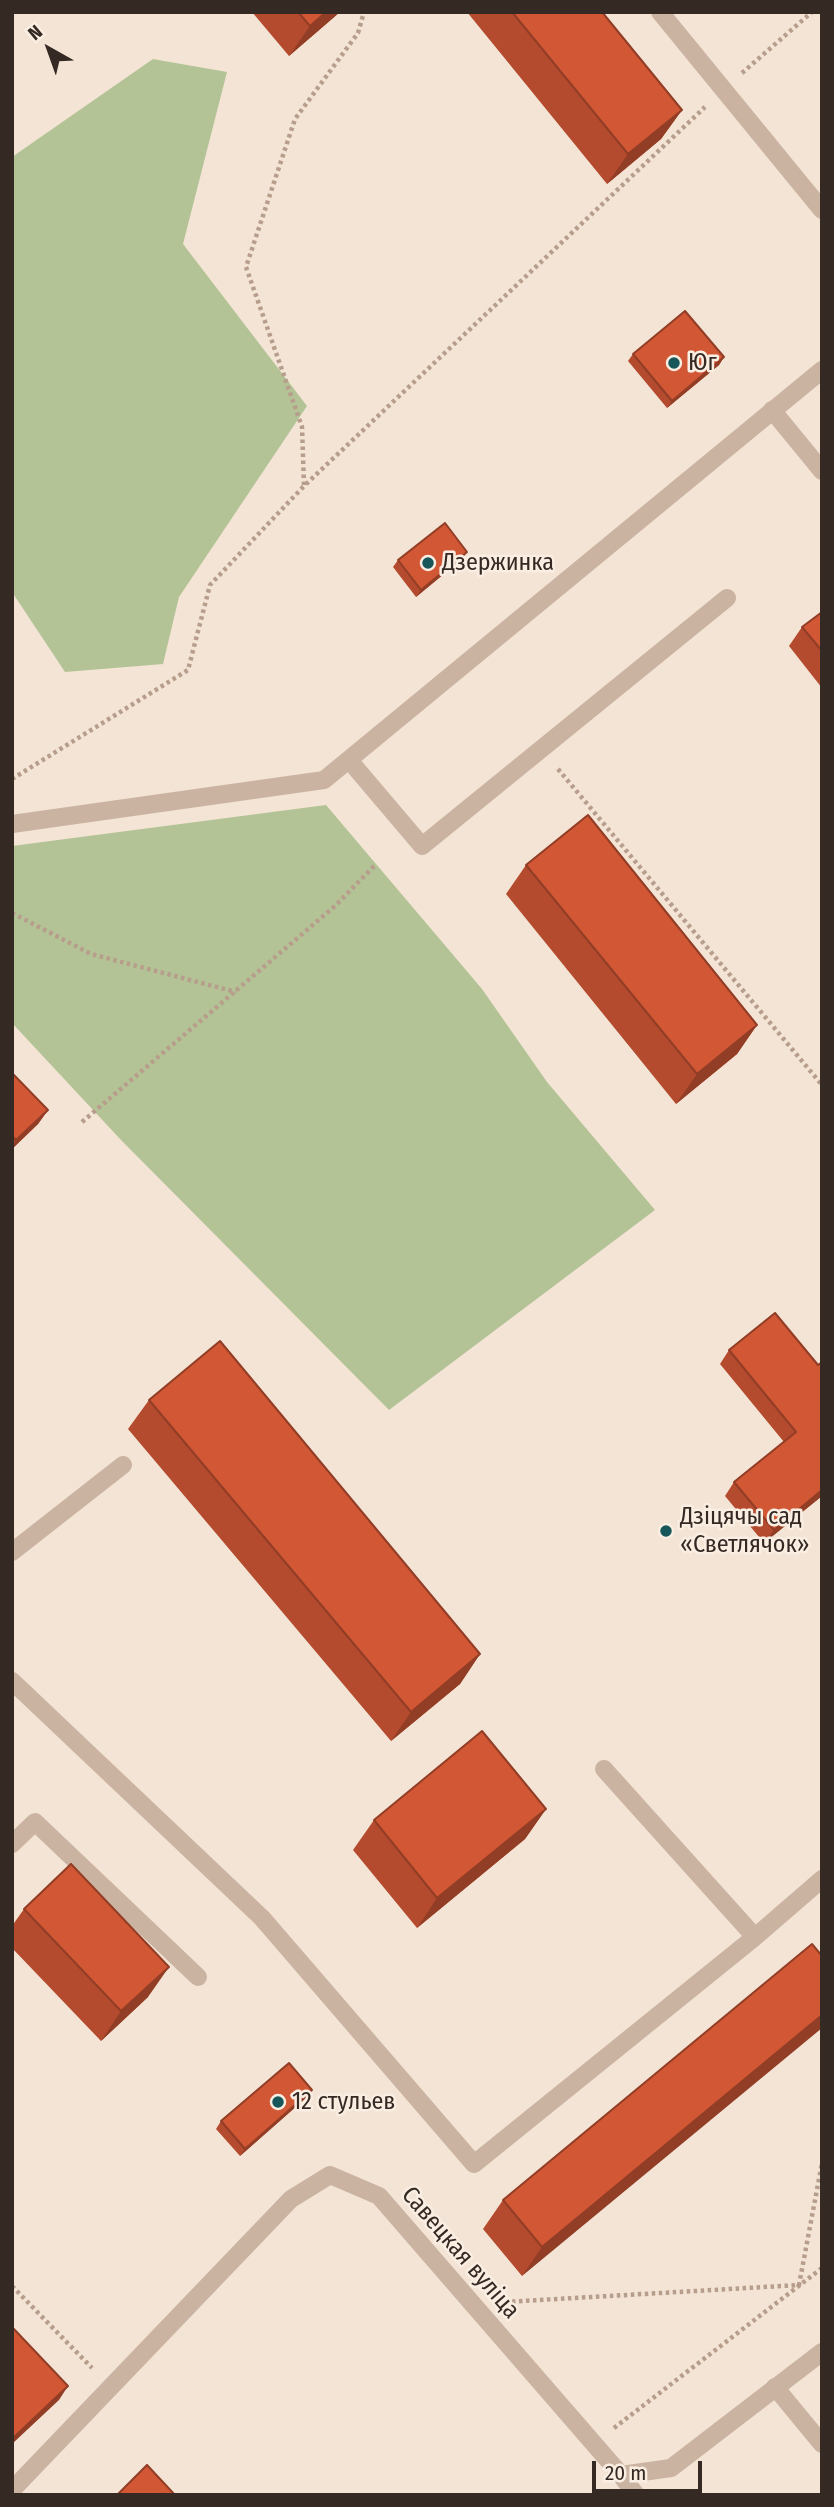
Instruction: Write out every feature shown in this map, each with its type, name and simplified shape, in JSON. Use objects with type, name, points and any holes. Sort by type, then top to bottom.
[{"type":"street","points":[[660,12],[822,210]]},
{"type":"street","points":[[12,824],[324,780],[822,370]]},
{"type":"street","points":[[772,410],[822,471]]},
{"type":"street","points":[[349,760],[422,846],[727,598]]},
{"type":"street","points":[[12,1552],[123,1465]]},
{"type":"street","points":[[12,1681],[262,1918],[474,2164],[755,1937],[822,1879]]},
{"type":"street","points":[[604,1769],[755,1937]]},
{"type":"street","points":[[12,1844],[35,1822],[198,1977]]},
{"type":"street","name":"Савецкая вуліца","points":[[12,2490],[291,2199],[330,2175],[379,2196],[636,2495]]},
{"type":"street","points":[[621,2475],[671,2468],[822,2352]]},
{"type":"street","points":[[775,2387],[822,2444]]},
{"type":"path","points":[[304,486],[302,427],[246,268],[295,119],[358,33],[364,12]]},
{"type":"path","points":[[12,779],[188,670],[210,586],[304,486],[724,90],[812,12]]},
{"type":"path","points":[[541,749],[822,1085]]},
{"type":"path","points":[[82,1122],[335,906],[376,864]]},
{"type":"path","points":[[12,913],[92,954],[236,992]]},
{"type":"path","points":[[799,2285],[822,2163]]},
{"type":"path","points":[[593,2444],[822,2268]]},
{"type":"path","points":[[472,2304],[799,2285]]},
{"type":"path","points":[[12,2286],[111,2388]]},
{"type":"green space","points":[[153,59],[227,72],[183,244],[307,406],[179,597],[163,664],[65,672],[12,592],[12,157]]},
{"type":"green space","points":[[326,805],[482,989],[547,1082],[655,1210],[389,1410],[121,1140],[12,1023],[12,846]]},
{"type":"building","points":[[298,12],[326,12],[310,26]]},
{"type":"building","points":[[512,12],[602,12],[682,110],[628,154]]},
{"type":"building","name":"Юг","points":[[685,311],[724,357],[672,401],[633,354]]},
{"type":"building","name":"Дзержинка","points":[[445,523],[467,552],[421,590],[398,560]]},
{"type":"building","points":[[822,612],[822,651],[802,627]]},
{"type":"building","points":[[588,815],[757,1025],[697,1074],[526,865]]},
{"type":"building","points":[[12,1073],[48,1110],[16,1140],[12,1136]]},
{"type":"building","points":[[775,1313],[818,1365],[822,1362],[822,1490],[774,1530],[734,1482],[796,1432],[729,1350]]},
{"type":"building","points":[[220,1341],[480,1654],[411,1712],[149,1400]]},
{"type":"building","points":[[482,1731],[546,1809],[437,1898],[374,1820]]},
{"type":"building","points":[[71,1864],[169,1967],[121,2011],[24,1909]]},
{"type":"building","points":[[812,1944],[822,1956],[822,2015],[542,2247],[503,2200]]},
{"type":"building","points":[[289,2063],[312,2090],[245,2149],[221,2121]]},
{"type":"building","points":[[12,2327],[68,2386],[12,2439]]},
{"type":"building","points":[[147,2465],[175,2495],[117,2495]]},
{"type":"place","name":"Юг","points":[[674,363]]},
{"type":"place","name":"Дзержинка","points":[[428,563]]},
{"type":"place","name":"Дзіцячы сад «Светлячок»","points":[[666,1531]]},
{"type":"place","name":"12 стульев","points":[[278,2102]]}]
